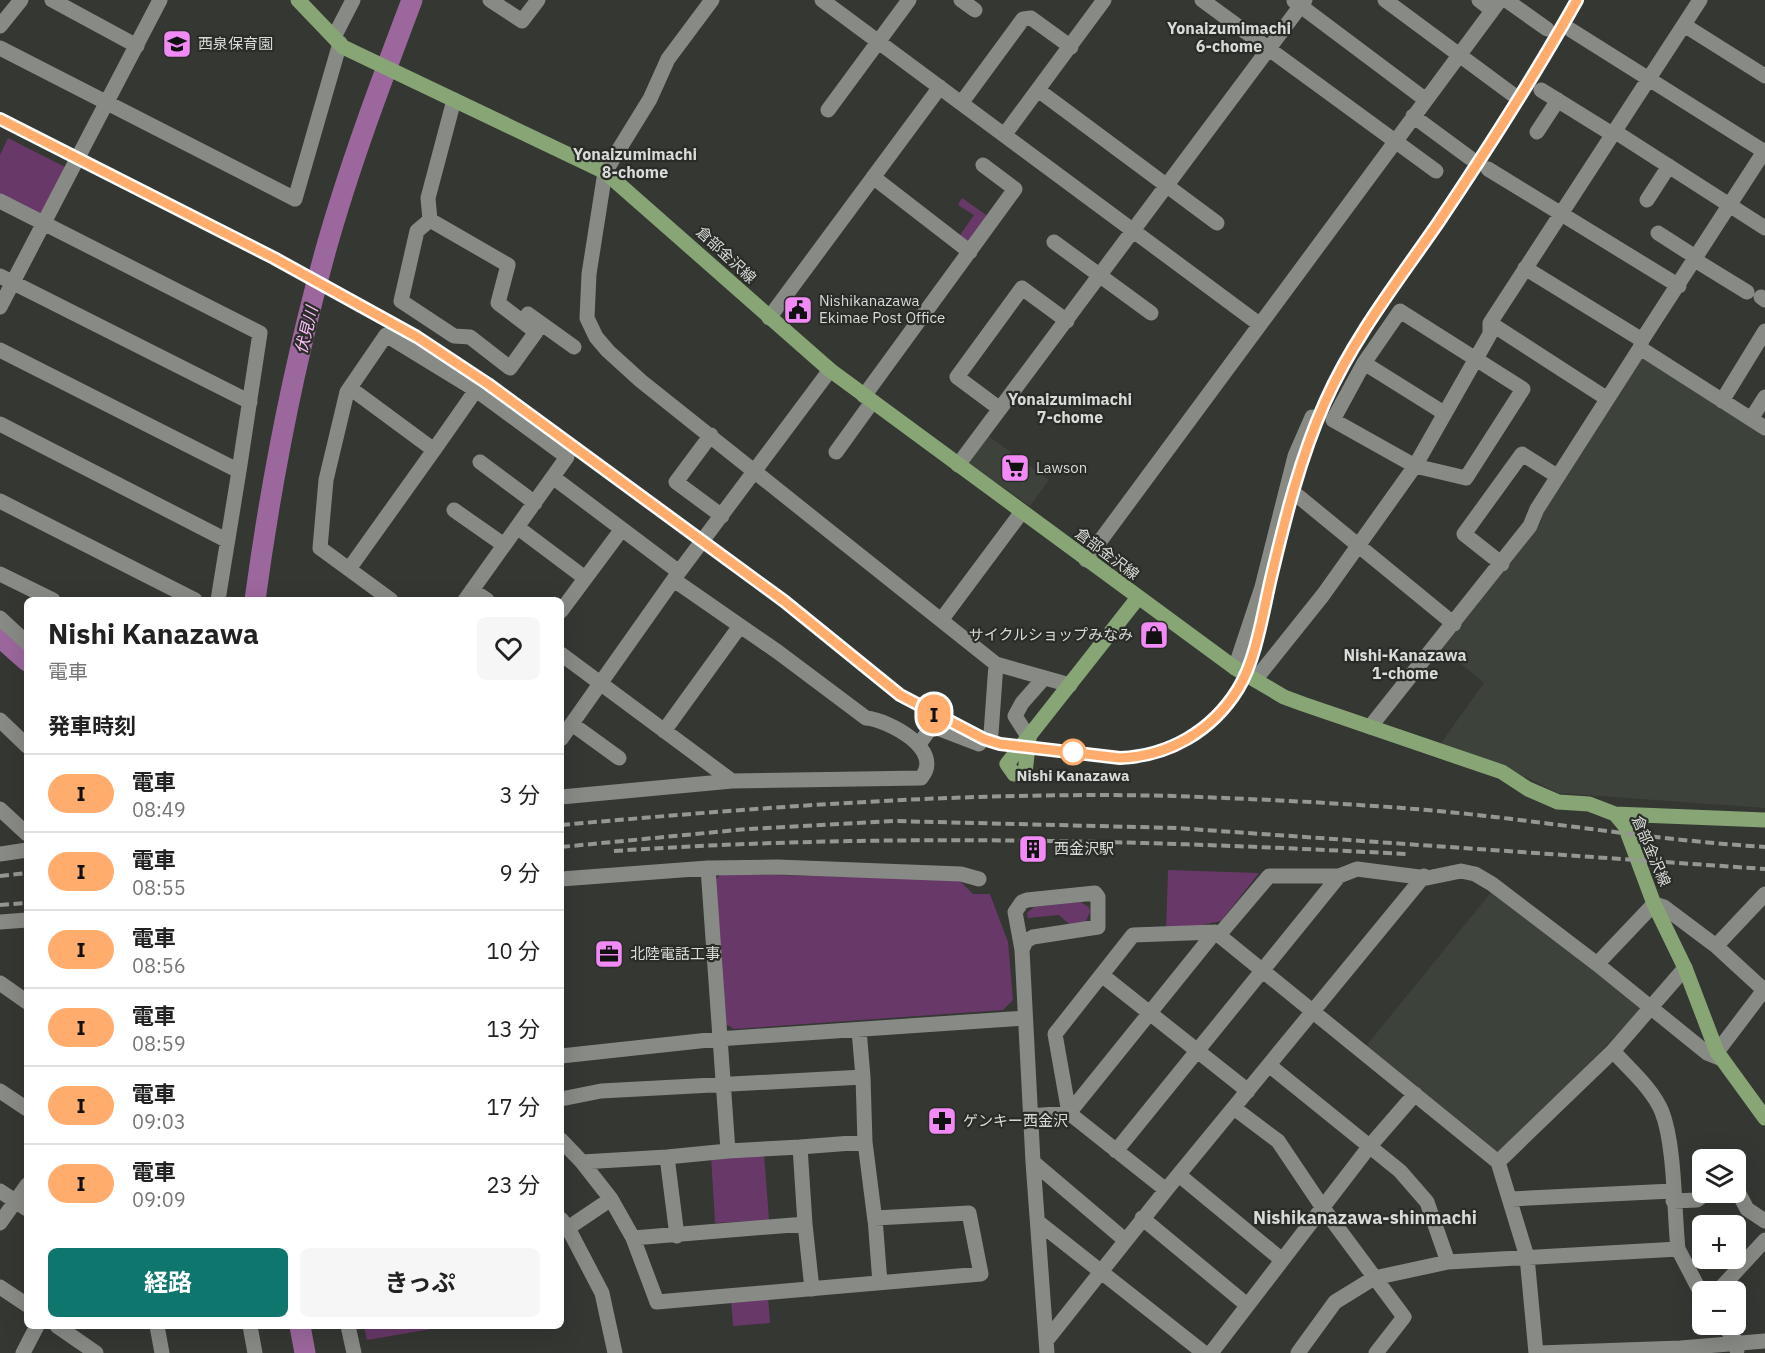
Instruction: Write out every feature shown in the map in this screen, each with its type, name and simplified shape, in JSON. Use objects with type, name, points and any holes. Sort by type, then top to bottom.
[{"type":"main road","points":[[298,0],[339,42]]},
{"type":"main road","name":"倉部金沢線","points":[[339,42],[410,79],[605,172],[830,370],[1137,599],[1235,668],[1284,697],[1502,772],[1528,789],[1558,802],[1589,804],[1616,814],[1625,826],[1654,904],[1684,968],[1720,1056],[1765,1118]]},
{"type":"main road","points":[[1029,738],[1137,599]]},
{"type":"main road","points":[[1616,814],[1765,820]]},
{"type":"street","points":[[1,23],[21,0]]},
{"type":"street","points":[[52,0],[137,46]]},
{"type":"street","points":[[0,307],[7,279],[45,223],[160,0]]},
{"type":"street","points":[[0,48],[295,200],[302,168],[353,0]]},
{"type":"street","points":[[490,0],[522,21],[538,0]]},
{"type":"street","points":[[712,0],[668,59],[650,99],[605,172],[589,274],[587,318],[590,326],[608,351],[624,366],[996,664],[1070,686]]},
{"type":"street","points":[[822,0],[1259,324]]},
{"type":"street","points":[[828,110],[909,0]]},
{"type":"street","points":[[961,0],[975,9]]},
{"type":"street","points":[[1202,0],[1436,171]]},
{"type":"street","points":[[1385,0],[1512,94]]},
{"type":"street","points":[[1086,560],[1496,5],[1479,0]]},
{"type":"street","points":[[1506,0],[1547,28]]},
{"type":"street","points":[[1255,680],[1358,547],[1415,466],[1490,334],[1490,323],[1700,0]]},
{"type":"street","points":[[1005,134],[1103,1]]},
{"type":"street","points":[[958,465],[1269,50],[1300,2],[1425,100]]},
{"type":"street","points":[[962,102],[1023,19],[1030,18],[1071,47]]},
{"type":"street","points":[[1684,25],[1765,76]]},
{"type":"street","points":[[1371,727],[1530,526],[1557,476],[1765,151],[1571,30]]},
{"type":"street","points":[[769,318],[940,87]]},
{"type":"street","points":[[1038,90],[1217,223]]},
{"type":"street","points":[[1541,90],[1669,166],[1765,228]]},
{"type":"street","points":[[430,220],[428,198],[454,100]]},
{"type":"street","points":[[1537,132],[1558,100]]},
{"type":"street","points":[[1413,116],[1470,158]]},
{"type":"street","points":[[836,452],[868,399],[1015,189],[983,165]]},
{"type":"street","points":[[1647,200],[1669,166]]},
{"type":"street","points":[[1488,169],[1679,286]]},
{"type":"street","points":[[873,177],[970,252]]},
{"type":"street","points":[[0,201],[260,333],[218,597]]},
{"type":"street","points":[[430,220],[417,231],[401,301],[454,336],[470,338],[510,368],[536,332],[498,303]]},
{"type":"street","points":[[430,220],[508,265],[498,303]]},
{"type":"street","points":[[1658,233],[1758,296]]},
{"type":"street","points":[[1054,242],[1151,313]]},
{"type":"street","points":[[1526,268],[1765,428]]},
{"type":"street","points":[[7,279],[250,402]]},
{"type":"street","points":[[1000,409],[957,377],[1022,288],[1067,321]]},
{"type":"street","points":[[498,303],[513,304],[574,347]]},
{"type":"street","points":[[1400,311],[1523,388],[1466,478],[1415,466],[1333,420],[1364,363],[1400,311]]},
{"type":"street","points":[[1490,323],[1606,398]]},
{"type":"street","points":[[1722,400],[1765,331]]},
{"type":"street","points":[[387,597],[320,548],[326,480],[350,387],[386,334],[476,390],[567,457],[469,595]]},
{"type":"street","points":[[0,350],[239,471]]},
{"type":"street","points":[[1364,363],[1444,413]]},
{"type":"street","points":[[619,758],[565,730],[830,370]]},
{"type":"street","points":[[350,387],[434,450]]},
{"type":"street","points":[[349,569],[476,390]]},
{"type":"street","points":[[1751,419],[1765,397]]},
{"type":"street","points":[[1235,668],[1262,587],[1295,456],[1312,417]]},
{"type":"street","points":[[0,424],[226,540]]},
{"type":"street","points":[[711,435],[676,483],[722,516]]},
{"type":"street","points":[[1502,564],[1464,534],[1522,454],[1557,476]]},
{"type":"street","points":[[480,462],[535,503]]},
{"type":"street","points":[[554,478],[621,529],[740,626],[866,718],[876,719],[920,743],[928,762],[927,771],[921,778],[732,781],[564,797]]},
{"type":"street","points":[[1298,496],[1454,624]]},
{"type":"street","points":[[0,501],[189,597]]},
{"type":"street","points":[[454,510],[504,545]]},
{"type":"street","points":[[942,619],[1022,513]]},
{"type":"street","points":[[517,527],[585,578]]},
{"type":"street","points":[[564,607],[621,529]]},
{"type":"street","points":[[0,574],[46,597]]},
{"type":"street","points":[[0,618],[24,640]]},
{"type":"street","points":[[664,731],[740,626]]},
{"type":"street","points":[[564,656],[732,781]]},
{"type":"street","points":[[991,734],[996,664]]},
{"type":"street","points":[[1029,738],[1015,716],[1022,703],[1044,678]]},
{"type":"street","points":[[1,723],[24,743]]},
{"type":"street","points":[[920,743],[932,726],[979,744]]},
{"type":"street","points":[[0,809],[24,831]]},
{"type":"street","points":[[0,854],[24,850]]},
{"type":"street","points":[[564,879],[708,868],[777,867],[961,874],[979,879]]},
{"type":"street","points":[[708,868],[718,1039],[728,1150]]},
{"type":"street","points":[[1030,1116],[1069,1113],[1217,933],[1269,876],[1339,876],[1357,869],[1427,878],[1461,871],[1475,874],[1492,884],[1597,964],[1707,1053],[1720,1056],[1764,990],[1716,946],[1664,907],[1654,904],[1597,964]]},
{"type":"street","points":[[1116,1151],[1198,1053],[1339,876]]},
{"type":"street","points":[[1047,1347],[1142,1218],[1248,1091],[1312,1009],[1424,876]]},
{"type":"street","points":[[1022,950],[1038,930],[1088,928],[1094,920],[1095,899],[1089,892],[1025,901],[1015,912],[1022,950],[1030,1116],[1047,1347]]},
{"type":"street","points":[[1716,946],[1765,894]]},
{"type":"street","points":[[0,922],[24,920]]},
{"type":"street","points":[[1166,1190],[1069,1113],[1055,1034],[1103,976],[1133,935],[1217,933],[1498,1162],[1527,1257],[1537,1353],[1737,1348],[1765,1341]]},
{"type":"street","points":[[1498,1162],[1613,1051],[1684,968]]},
{"type":"street","points":[[1103,976],[1248,1091]]},
{"type":"street","points":[[0,983],[24,1000]]},
{"type":"street","points":[[564,1056],[718,1039],[1024,1018]]},
{"type":"street","points":[[859,1030],[865,1142],[880,1283]]},
{"type":"street","points":[[1613,1051],[1646,1088],[1662,1111],[1669,1140],[1678,1249],[1695,1281]]},
{"type":"street","points":[[1269,1065],[1400,1171],[1427,1202],[1448,1262]]},
{"type":"street","points":[[564,1098],[601,1091],[863,1077]]},
{"type":"street","points":[[0,1091],[24,1107]]},
{"type":"street","points":[[1211,1353],[1369,1147],[1415,1094]]},
{"type":"street","points":[[1234,1108],[1278,1141],[1323,1208],[1404,1317],[1376,1353]]},
{"type":"street","points":[[582,1161],[865,1142]]},
{"type":"street","points":[[564,1143],[582,1161],[611,1199],[633,1238],[657,1302],[981,1274],[969,1213],[875,1218],[875,1221]]},
{"type":"street","points":[[800,1148],[812,1288]]},
{"type":"street","points":[[668,1157],[677,1236]]},
{"type":"street","points":[[1033,1162],[1125,1240]]},
{"type":"street","points":[[1179,1175],[1282,1260]]},
{"type":"street","points":[[0,1191],[21,1205],[0,1223]]},
{"type":"street","points":[[1511,1199],[1672,1196],[1692,1199]]},
{"type":"street","points":[[611,1199],[565,1224],[602,1293],[615,1353]]},
{"type":"street","points":[[1744,1203],[1747,1209],[1765,1221]]},
{"type":"street","points":[[1142,1218],[1246,1305]]},
{"type":"street","points":[[1038,1222],[1204,1353]]},
{"type":"street","points":[[633,1238],[805,1224]]},
{"type":"street","points":[[1727,1281],[1765,1240]]},
{"type":"street","points":[[1298,1353],[1335,1302],[1374,1278],[1448,1262],[1678,1249]]},
{"type":"street","points":[[0,1287],[24,1303]]},
{"type":"street","points":[[23,1353],[35,1329]]},
{"type":"street","points":[[61,1329],[96,1353]]},
{"type":"street","points":[[158,1329],[162,1353]]},
{"type":"street","points":[[251,1329],[255,1353]]},
{"type":"street","points":[[349,1329],[354,1353]]},
{"type":"street","points":[[1729,1335],[1737,1348]]},
{"type":"shaded area","points":[[8,138],[69,169],[44,222],[0,200],[0,155]]},
{"type":"shaded area","points":[[962,198],[989,217],[970,243],[958,238],[974,215],[958,205]]},
{"type":"shaded area","points":[[1642,354],[1765,434],[1765,808],[1558,793],[1509,769],[1441,743],[1484,683],[1442,648],[1541,523],[1542,511]]},
{"type":"shaded area","points":[[987,435],[1049,480],[1030,506],[967,462]]},
{"type":"shaded area","points":[[1168,870],[1259,873],[1221,921],[1166,932]]},
{"type":"shaded area","points":[[721,874],[958,879],[973,894],[990,894],[1008,942],[1013,1000],[1003,1010],[734,1029],[724,1023],[715,880]]},
{"type":"shaded area","points":[[1493,890],[1643,1008],[1499,1155],[1366,1046]]},
{"type":"shaded area","points":[[1080,902],[1089,907],[1090,912],[1085,923],[1069,924],[1059,915],[1028,918],[1027,913],[1034,907]]},
{"type":"shaded area","points":[[764,1153],[769,1220],[715,1223],[711,1156]]},
{"type":"shaded area","points":[[768,1296],[770,1323],[733,1326],[731,1299]]},
{"type":"shaded area","points":[[365,1329],[431,1329],[367,1340]]},
{"type":"waterway","name":"伏見川","points":[[255,597],[284,423],[314,292],[356,154],[412,0]]},
{"type":"waterway","points":[[0,637],[24,658]]},
{"type":"waterway","name":"伏見川","points":[[301,1329],[305,1353]]},
{"type":"railway","points":[[0,119],[274,258],[417,337],[488,384],[784,601],[900,695],[984,739],[1120,758],[1155,752],[1188,738],[1215,717],[1238,689],[1254,650],[1294,489],[1316,423],[1337,377],[1365,329],[1495,136],[1577,0]]},
{"type":"railway","points":[[564,825],[713,812],[943,798],[1173,796],[1300,801],[1427,810],[1680,840],[1765,847]]},
{"type":"railway","points":[[564,847],[747,829],[894,821],[1176,828],[1765,869]]},
{"type":"railway","points":[[614,851],[812,842],[1010,840],[1208,845],[1406,854]]},
{"type":"railway","points":[[0,876],[24,873]]},
{"type":"railway","points":[[0,905],[24,903]]},
{"type":"train","name":"I","points":[[0,119],[274,258],[417,337],[488,384],[784,601],[900,695],[971,734],[1000,744],[1120,758],[1139,757],[1177,745],[1200,731],[1224,710],[1239,688],[1246,674],[1261,622],[1295,485],[1307,446],[1325,402],[1351,351],[1380,306],[1501,131],[1577,0]]},
{"type":"place","name":"西泉保育園","points":[[177,44]]},
{"type":"place","name":"Nishikanazawa Ekimae Post Office","points":[[798,310]]},
{"type":"place","name":"Lawson","points":[[1015,468]]},
{"type":"place","name":"サイクルショップみなみ","points":[[1154,635]]},
{"type":"place","name":"Nishi Kanazawa","points":[[1073,752]]},
{"type":"place","name":"西金沢駅","points":[[1033,849]]},
{"type":"place","name":"北陸電話工事","points":[[609,954]]},
{"type":"place","name":"ゲンキー西金沢","points":[[942,1121]]},
{"type":"district","name":"Yonaizumimachi 6-chome","points":[[1229,37]]},
{"type":"district","name":"Yonaizumimachi 8-chome","points":[[635,163]]},
{"type":"district","name":"Yonaizumimachi 7-chome","points":[[1070,408]]},
{"type":"district","name":"Nishi-Kanazawa 1-chome","points":[[1405,664]]},
{"type":"district","name":"Nishikanazawa-shinmachi","points":[[1365,1218]]}]
